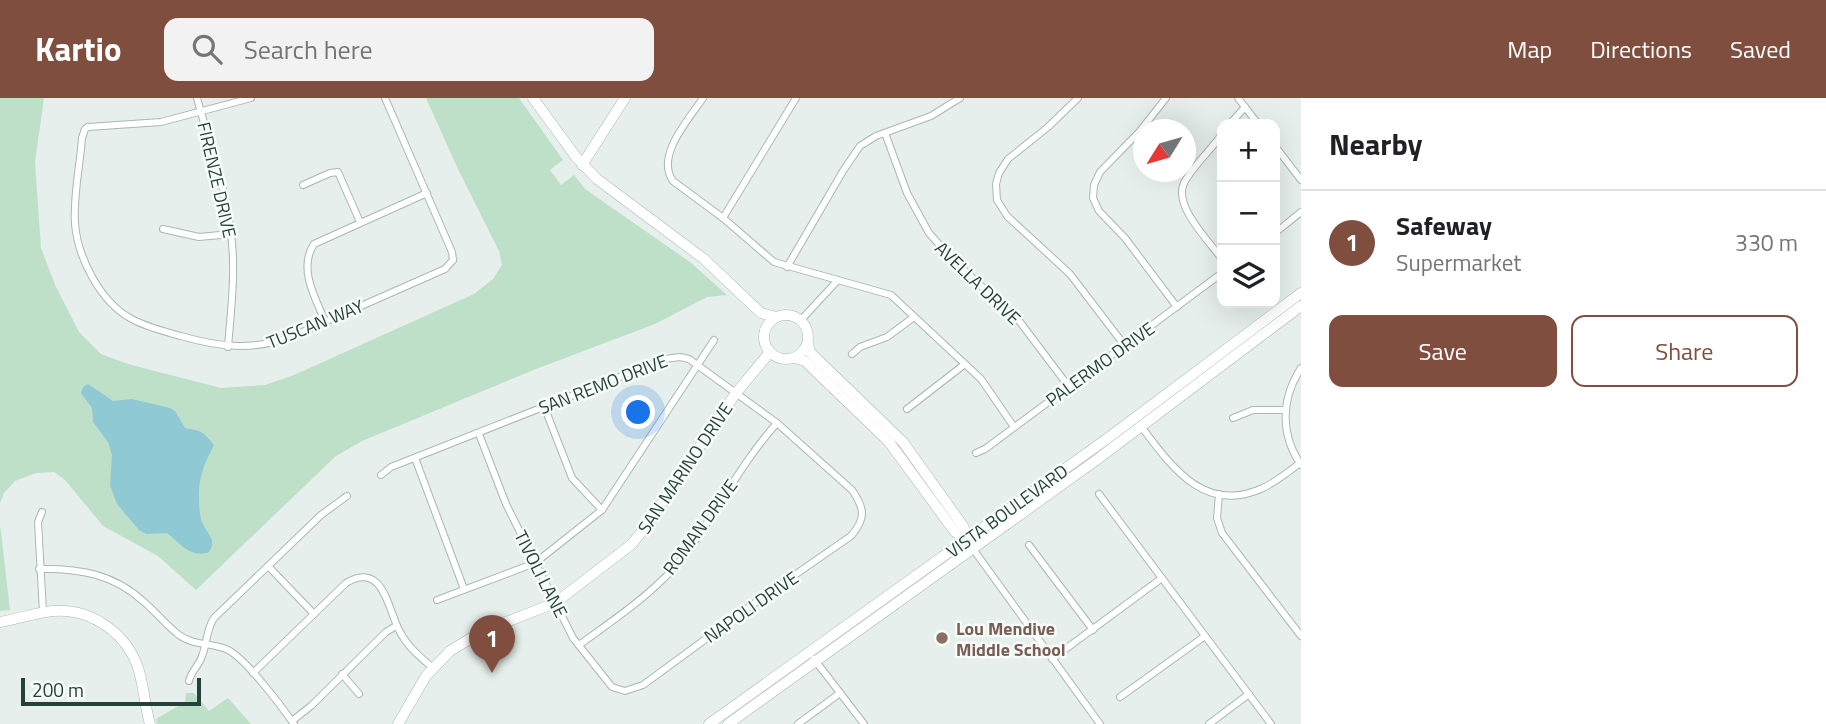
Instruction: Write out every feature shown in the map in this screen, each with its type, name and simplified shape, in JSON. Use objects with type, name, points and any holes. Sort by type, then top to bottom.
[{"type":"street","name":"FIRENZE DRIVE","points":[[197,98],[224,195],[231,234],[233,271],[228,347]]},
{"type":"street","points":[[201,112],[251,98]]},
{"type":"street","points":[[325,321],[309,281],[309,247],[427,194],[385,98]]},
{"type":"street","points":[[533,98],[582,165],[606,187],[712,266],[761,313],[777,317],[790,315],[801,320],[807,329],[810,352],[903,442],[964,526],[970,544]]},
{"type":"street","points":[[582,165],[625,98]]},
{"type":"street","points":[[703,98],[668,158],[668,171],[678,186],[723,218],[774,262],[891,295],[981,380],[1014,427]]},
{"type":"street","points":[[723,218],[796,98]]},
{"type":"street","points":[[787,267],[855,153],[865,142],[931,116],[960,98]]},
{"type":"street","points":[[1078,98],[1048,127],[1008,159],[996,184],[997,200],[1007,216],[1070,274],[1125,346]]},
{"type":"street","points":[[1166,98],[1140,131],[1100,172],[1093,191],[1099,211],[1125,238],[1177,307]]},
{"type":"street","points":[[1238,98],[1254,119]]},
{"type":"street","points":[[1234,119],[1245,107]]},
{"type":"street","name":"TUSCAN WAY","points":[[201,112],[153,123],[88,125],[82,138],[75,226],[83,254],[103,294],[119,311],[138,323],[208,344],[228,347],[274,343],[446,269],[456,261],[427,194]]},
{"type":"street","name":"AVELLA DRIVE","points":[[885,132],[907,193],[929,233],[952,260],[1020,322],[1069,387]]},
{"type":"street","points":[[1217,140],[1186,179],[1181,198],[1185,209],[1217,252]]},
{"type":"street","points":[[1280,153],[1301,180]]},
{"type":"street","points":[[303,185],[335,169],[360,222]]},
{"type":"street","points":[[1280,229],[1301,212]]},
{"type":"street","points":[[163,229],[198,237],[231,234]]},
{"type":"street","name":"PALERMO DRIVE","points":[[976,453],[1217,277]]},
{"type":"street","points":[[801,320],[838,281]]},
{"type":"street","name":"VISTA BOULEVARD","points":[[1138,422],[1301,293]]},
{"type":"street","name":"VISTA BOULEVARD","points":[[709,724],[970,544],[1301,306]]},
{"type":"street","points":[[761,313],[765,343],[770,352],[779,358],[805,361],[889,442],[955,532],[970,544],[1100,724]]},
{"type":"street","points":[[765,328],[777,317]]},
{"type":"street","points":[[852,354],[860,347],[887,337],[914,317]]},
{"type":"street","points":[[437,600],[535,563],[602,510],[714,340]]},
{"type":"street","points":[[795,358],[808,344]]},
{"type":"street","name":"SAN MARINO DRIVE","points":[[398,724],[422,682],[450,651],[474,635],[555,603],[632,544],[736,393],[770,352]]},
{"type":"street","name":"SAN REMO DRIVE","points":[[381,475],[391,467],[544,406],[665,359],[680,357],[698,365],[777,423],[852,490],[863,515]]},
{"type":"street","points":[[907,409],[965,364]]},
{"type":"street","points":[[1138,422],[1181,476],[1197,487],[1219,494],[1241,494],[1263,488],[1300,464],[1287,432],[1285,410],[1290,388],[1301,368]]},
{"type":"street","points":[[544,406],[572,478],[602,510]]},
{"type":"street","points":[[1233,418],[1253,410],[1285,410]]},
{"type":"street","name":"ROMAN DRIVE","points":[[579,645],[644,597],[670,572],[685,554],[755,447],[777,423]]},
{"type":"street","name":"TIVOLI LANE","points":[[479,434],[506,504],[579,645],[607,683],[619,690],[630,691]]},
{"type":"street","points":[[415,458],[464,589]]},
{"type":"street","points":[[1099,494],[1271,724]]},
{"type":"street","points":[[1219,494],[1217,518],[1222,533],[1301,636]]},
{"type":"street","points":[[189,681],[192,671],[201,659],[214,618],[321,515],[347,496]]},
{"type":"street","points":[[42,512],[38,522],[43,612]]},
{"type":"street","name":"NAPOLI DRIVE","points":[[630,691],[643,685],[851,536],[861,525],[863,515]]},
{"type":"street","points":[[1029,545],[1093,630]]},
{"type":"street","points":[[268,566],[314,614]]},
{"type":"street","points":[[40,569],[75,569],[106,577],[135,594],[181,637],[229,650],[274,695],[293,722],[386,632],[397,626]]},
{"type":"street","points":[[364,570],[365,578]]},
{"type":"street","points":[[253,673],[346,583],[365,578],[376,582],[382,588],[397,626],[412,650],[433,668]]},
{"type":"street","points":[[1052,659],[1162,578]]},
{"type":"street","points":[[0,622],[43,612],[65,611],[83,614],[115,632],[137,665],[150,724]]},
{"type":"street","points":[[1120,697],[1205,635]]},
{"type":"street","points":[[811,656],[864,724]]},
{"type":"street","name":"VISTA BOULEVARD","points":[[728,724],[811,656]]},
{"type":"street","points":[[342,674],[359,694]]},
{"type":"street","points":[[798,724],[840,693]]},
{"type":"street","points":[[1209,724],[1249,694]]},
{"type":"green space","points":[[0,98],[44,98],[35,162],[41,248],[56,287],[79,332],[101,354],[128,364],[221,388],[265,385],[294,375],[474,294],[493,279],[502,265],[499,251],[426,98],[519,98],[563,160],[550,170],[561,185],[574,175],[585,189],[690,262],[727,295],[707,297],[655,324],[536,369],[362,441],[336,456],[196,590],[158,556],[103,526],[65,480],[54,472],[36,473],[15,481],[4,493],[0,503]]},
{"type":"green space","points":[[0,527],[10,610],[0,611]]},
{"type":"green space","points":[[186,693],[194,693],[209,711],[228,698],[251,724],[157,724],[156,719],[185,702]]},
{"type":"water","points":[[88,384],[113,401],[132,399],[170,408],[175,411],[185,428],[202,432],[214,445],[203,468],[199,493],[201,519],[212,540],[209,552],[191,552],[167,533],[146,534],[139,530],[117,504],[110,485],[112,455],[108,442],[93,422],[92,408],[81,393],[83,387]]},
{"type":"place","name":"Lou Mendive Middle School","points":[[942,638]]},
{"type":"place","name":"Safeway","points":[[492,673]]}]
